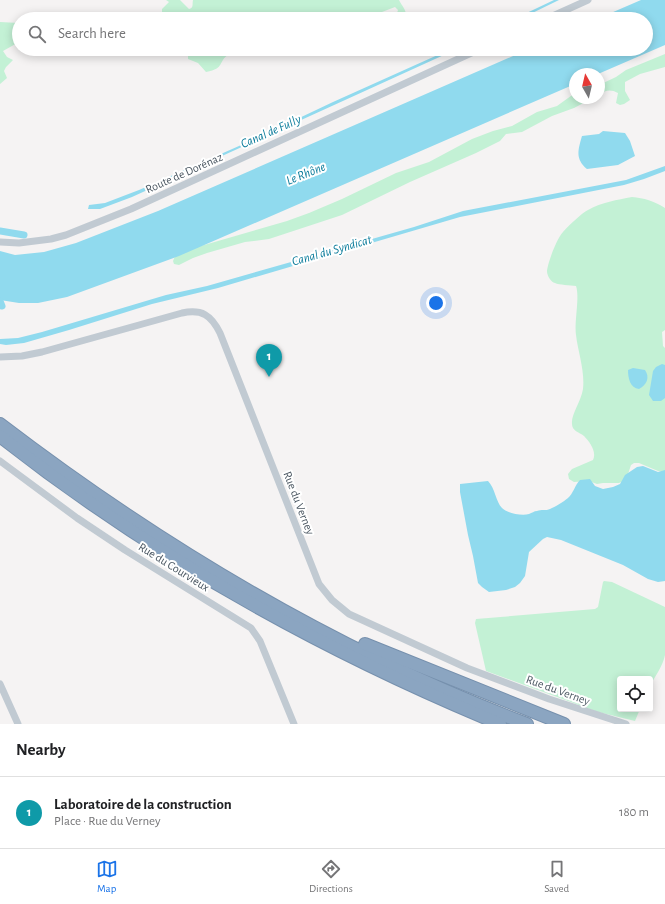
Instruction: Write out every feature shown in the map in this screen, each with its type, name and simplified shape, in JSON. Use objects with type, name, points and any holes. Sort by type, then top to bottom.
[{"type":"highway","points":[[0,424],[53,464],[116,508],[188,555],[274,605],[328,634],[407,673],[467,700],[527,724]]},
{"type":"highway","points":[[0,436],[70,489],[144,539],[192,569],[254,606],[415,692],[481,724]]},
{"type":"highway","points":[[274,605],[374,648],[564,724]]},
{"type":"highway","points":[[334,648],[426,693],[500,724]]},
{"type":"street","points":[[561,12],[588,0]]},
{"type":"street","name":"Route de Dorénaz","points":[[0,242],[10,244],[51,239],[66,235],[131,209],[465,56]]},
{"type":"street","name":"Rue du Verney","points":[[0,357],[22,356],[42,352],[182,313],[192,311],[204,314],[214,323],[220,333],[319,584],[332,600],[349,614],[467,668],[626,724]]},
{"type":"street","name":"Rue du Courvieux","points":[[0,461],[77,518],[125,550],[251,628],[260,641],[294,724]]},
{"type":"street","points":[[0,684],[18,724]]},
{"type":"green space","points":[[166,0],[180,0],[189,9],[192,7],[193,0],[399,0],[405,12],[397,12],[398,10],[395,7],[382,12],[162,12],[162,9],[169,2]]},
{"type":"green space","points":[[0,22],[12,23],[12,46],[3,51],[7,57],[13,60],[4,71],[7,78],[0,84]]},
{"type":"green space","points":[[665,54],[665,67],[640,74],[625,82],[625,91],[630,100],[620,105],[616,103],[618,93],[608,90],[605,92],[605,82],[626,70]]},
{"type":"green space","points":[[188,56],[226,56],[219,67],[206,72],[198,63],[188,59]]},
{"type":"green space","points":[[569,97],[569,104],[582,104],[552,116],[522,132],[506,134],[500,141],[476,153],[410,182],[342,215],[269,239],[245,242],[207,253],[179,265],[174,264],[173,261],[176,254],[180,252],[287,221],[309,213],[396,173],[429,162],[472,139],[512,126],[537,112],[557,106]]},
{"type":"green space","points":[[632,197],[649,200],[665,208],[665,330],[662,332],[663,346],[665,348],[665,472],[658,471],[639,463],[634,463],[631,465],[626,480],[619,483],[597,484],[589,481],[574,482],[569,479],[568,474],[572,469],[593,460],[594,457],[592,447],[588,441],[584,436],[574,430],[572,426],[573,416],[583,389],[582,368],[576,330],[577,291],[576,286],[559,284],[552,281],[547,271],[558,239],[568,226],[588,210],[599,205]]},
{"type":"green space","points":[[603,582],[612,582],[665,607],[665,655],[661,667],[653,681],[653,676],[617,676],[617,712],[639,712],[635,721],[598,712],[486,671],[475,623],[476,619],[595,609],[598,607]]},
{"type":"water","points":[[554,0],[559,0],[534,12],[529,12]]},
{"type":"water","points":[[641,0],[665,0],[665,45],[653,50],[653,12],[613,12]]},
{"type":"water","name":"Canal de Fully","points":[[435,56],[442,56],[132,197],[100,209],[88,209],[89,205],[105,203],[139,190],[257,138]]},
{"type":"water","name":"Le Rhône","points":[[513,56],[640,56],[605,71],[605,68],[569,68],[569,87],[179,256],[67,297],[38,303],[19,303],[0,300],[0,251],[15,255],[44,252],[76,243],[158,211]]},
{"type":"water","points":[[603,131],[625,133],[630,141],[635,156],[618,165],[587,169],[581,162],[578,154],[582,136],[599,134]]},
{"type":"water","name":"Canal du Syndicat","points":[[665,166],[665,171],[624,185],[460,217],[218,288],[152,304],[24,343],[6,345],[0,344],[0,339],[18,338],[42,332],[166,295],[207,286],[414,227],[463,211],[626,180]]},
{"type":"water","points":[[662,364],[665,365],[665,398],[661,401],[653,401],[649,395],[653,371],[656,367]]},
{"type":"water","points":[[633,368],[645,370],[647,373],[646,383],[639,389],[633,387],[629,379],[628,370]]},
{"type":"water","points":[[643,466],[658,472],[665,470],[665,581],[658,582],[648,579],[623,565],[561,540],[547,537],[529,552],[525,576],[515,587],[506,590],[489,592],[478,583],[460,492],[460,484],[488,481],[498,502],[504,510],[511,513],[526,515],[539,510],[548,510],[561,503],[570,496],[580,480],[590,479],[595,486],[603,489],[613,487],[620,484],[625,475],[637,467]]},
{"type":"waterway","name":"Canal de Fully","points":[[0,231],[24,235]]},
{"type":"waterway","points":[[0,301],[2,306]]},
{"type":"place","name":"Laboratoire de la construction","points":[[269,377]]}]
